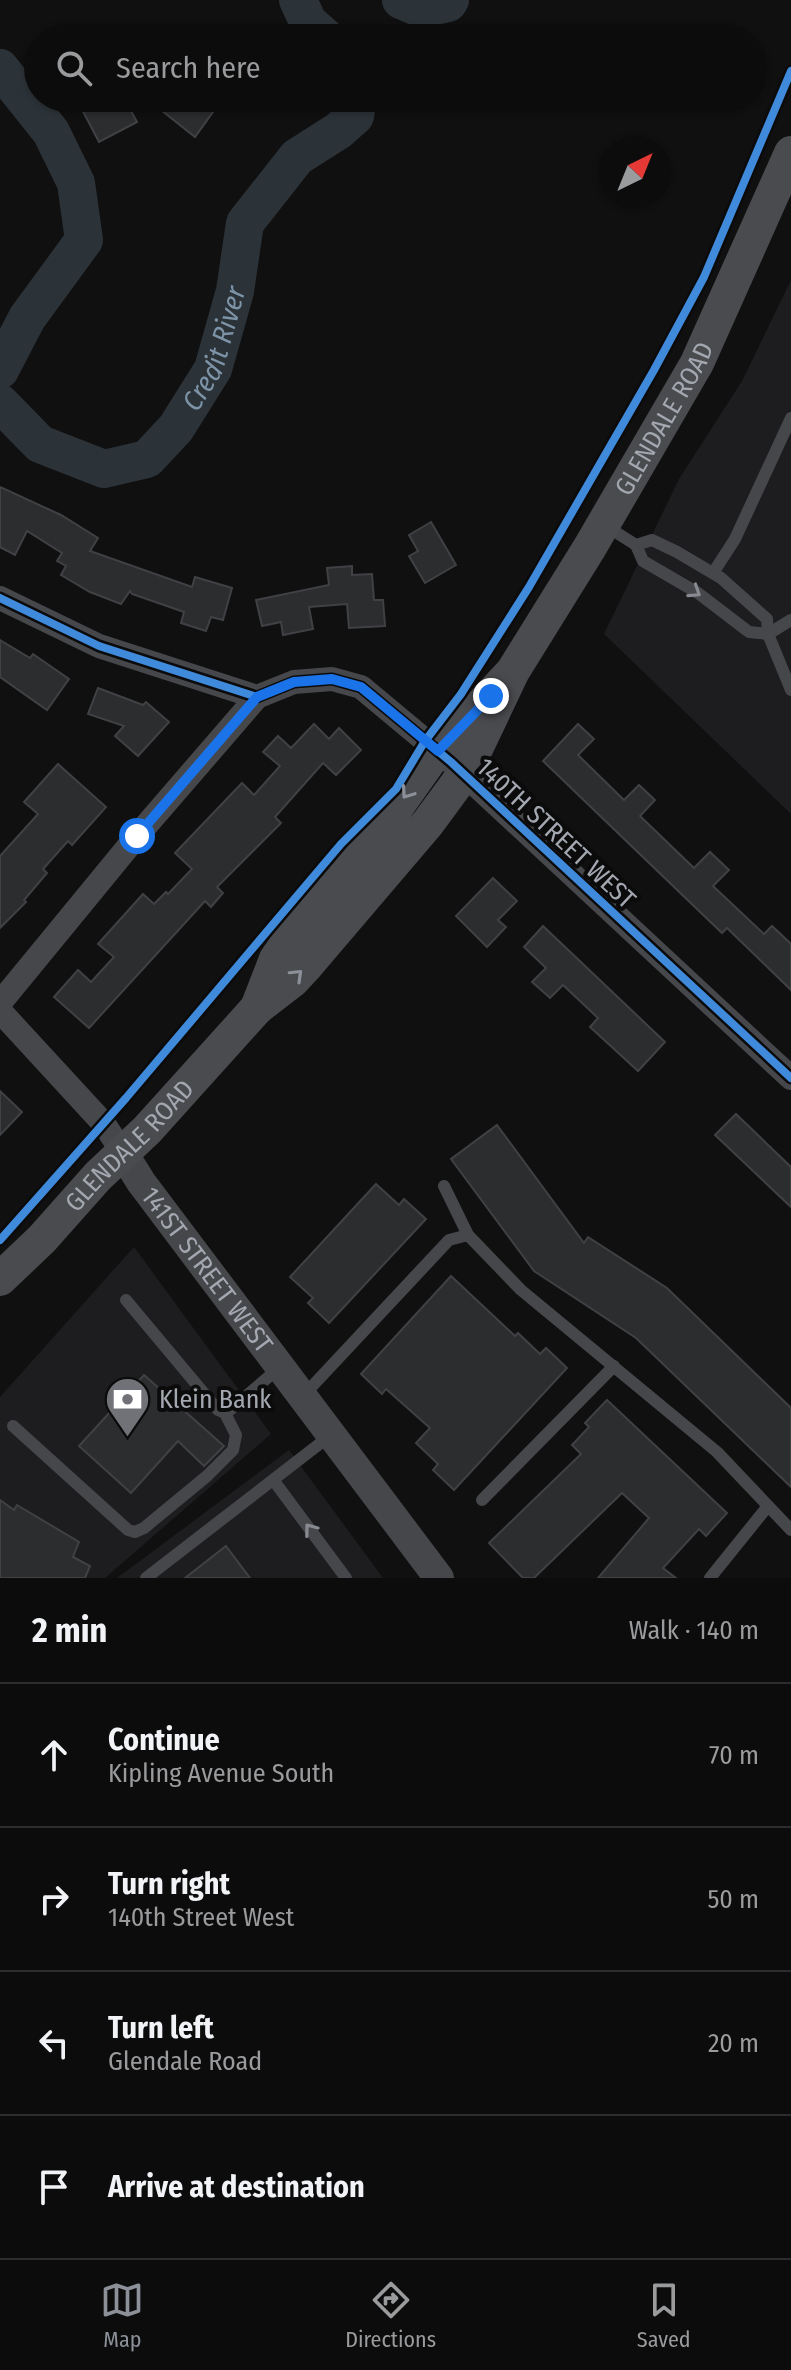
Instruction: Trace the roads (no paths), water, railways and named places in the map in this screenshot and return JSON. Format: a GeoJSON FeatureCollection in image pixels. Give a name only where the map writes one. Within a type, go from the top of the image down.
{"type":"FeatureCollection","features":[{"type":"Feature","properties":{"kind":"main road","name":"GLENDALE ROAD"},"geometry":{"type":"LineString","coordinates":[[0,1279],[42,1239],[257,1008],[307,965],[428,823],[464,774],[513,671],[697,363],[791,153]]}},
{"type":"Feature","properties":{"kind":"main road","name":"GLENDALE ROAD"},"geometry":{"type":"LineString","coordinates":[[257,1008],[276,959],[284,948],[392,814],[438,751],[513,671]]}},
{"type":"Feature","properties":{"kind":"street"},"geometry":{"type":"LineString","coordinates":[[0,598],[99,646],[257,697],[137,836],[0,1003]]}},
{"type":"Feature","properties":{"kind":"street","name":"140TH STREET WEST"},"geometry":{"type":"LineString","coordinates":[[257,697],[294,682],[332,679],[361,687],[464,774],[791,1078]]}},
{"type":"Feature","properties":{"kind":"street"},"geometry":{"type":"LineString","coordinates":[[0,1011],[104,1124],[123,1153]]}},
{"type":"Feature","properties":{"kind":"street","name":"141ST STREET WEST"},"geometry":{"type":"LineString","coordinates":[[123,1153],[141,1182],[439,1578]]}},
{"type":"Feature","properties":{"kind":"lane"},"geometry":{"type":"LineString","coordinates":[[713,573],[735,539],[791,418]]}},
{"type":"Feature","properties":{"kind":"lane"},"geometry":{"type":"LineString","coordinates":[[603,524],[636,545],[643,561],[698,593],[749,632],[768,634],[791,620]]}},
{"type":"Feature","properties":{"kind":"lane"},"geometry":{"type":"LineString","coordinates":[[636,545],[652,540],[677,552],[721,578],[767,619],[768,634],[791,690]]}},
{"type":"Feature","properties":{"kind":"lane"},"geometry":{"type":"LineString","coordinates":[[444,1186],[468,1235],[521,1290],[717,1452],[791,1530]]}},
{"type":"Feature","properties":{"kind":"lane"},"geometry":{"type":"LineString","coordinates":[[303,1396],[449,1240],[468,1235]]}},
{"type":"Feature","properties":{"kind":"lane"},"geometry":{"type":"LineString","coordinates":[[13,1426],[128,1530],[135,1532],[207,1476],[233,1450],[236,1435],[225,1413],[218,1410],[126,1300]]}},
{"type":"Feature","properties":{"kind":"lane"},"geometry":{"type":"LineString","coordinates":[[482,1500],[614,1366]]}},
{"type":"Feature","properties":{"kind":"lane"},"geometry":{"type":"LineString","coordinates":[[225,1413],[280,1367]]}},
{"type":"Feature","properties":{"kind":"lane"},"geometry":{"type":"LineString","coordinates":[[146,1578],[331,1435]]}},
{"type":"Feature","properties":{"kind":"lane"},"geometry":{"type":"LineString","coordinates":[[274,1481],[346,1578]]}},
{"type":"Feature","properties":{"kind":"lane"},"geometry":{"type":"LineString","coordinates":[[710,1578],[768,1506]]}},
{"type":"Feature","properties":{"kind":"waterway","name":"Credit River"},"geometry":{"type":"LineString","coordinates":[[298,0],[310,24]]}},
{"type":"Feature","properties":{"kind":"waterway","name":"Credit River"},"geometry":{"type":"LineString","coordinates":[[401,0],[422,9],[450,0]]}},
{"type":"Feature","properties":{"kind":"waterway","name":"Credit River"},"geometry":{"type":"LineString","coordinates":[[0,68],[24,98]]}},
{"type":"Feature","properties":{"kind":"waterway","name":"Credit River"},"geometry":{"type":"LineString","coordinates":[[0,370],[27,318],[84,240],[76,183],[51,132],[35,112]]}},
{"type":"Feature","properties":{"kind":"waterway","name":"Credit River"},"geometry":{"type":"LineString","coordinates":[[0,403],[40,444],[104,469],[147,459],[176,428],[213,369],[235,291],[245,223],[297,157],[338,131],[356,112]]}},
{"type":"Feature","properties":{"kind":"place","name":"Klein Bank"},"geometry":{"type":"Point","coordinates":[128,1438]}}]}
